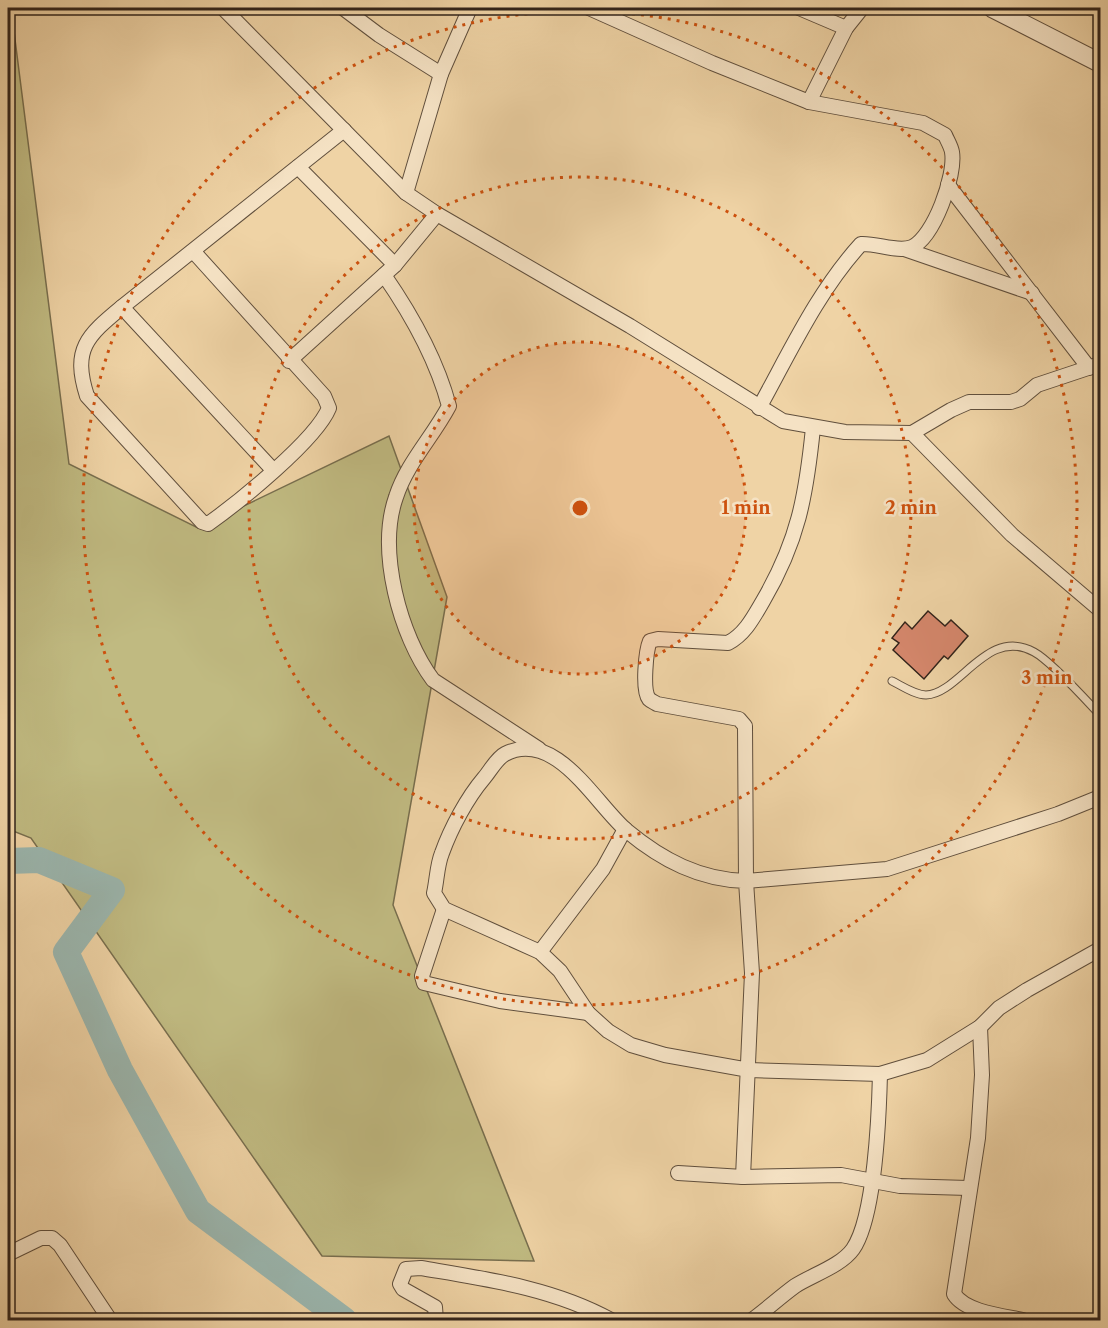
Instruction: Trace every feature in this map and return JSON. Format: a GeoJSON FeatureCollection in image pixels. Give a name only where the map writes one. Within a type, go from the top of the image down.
{"type":"FeatureCollection","features":[{"type":"Feature","properties":{"kind":"street"},"geometry":{"type":"LineString","coordinates":[[223,8],[406,193],[436,214],[630,326],[783,421],[845,432],[912,433],[969,402],[1011,402],[1020,399],[1037,384],[1095,366],[1032,293],[948,184]]}},
{"type":"Feature","properties":{"kind":"street"},"geometry":{"type":"LineString","coordinates":[[342,8],[379,35],[441,74]]}},
{"type":"Feature","properties":{"kind":"street"},"geometry":{"type":"LineString","coordinates":[[406,193],[441,74],[470,8]]}},
{"type":"Feature","properties":{"kind":"street"},"geometry":{"type":"LineString","coordinates":[[589,8],[723,68],[809,102],[923,123],[945,135],[952,153],[948,184],[939,212],[924,238],[904,249]]}},
{"type":"Feature","properties":{"kind":"street"},"geometry":{"type":"LineString","coordinates":[[799,8],[846,28]]}},
{"type":"Feature","properties":{"kind":"street"},"geometry":{"type":"LineString","coordinates":[[809,102],[846,28],[862,8]]}},
{"type":"Feature","properties":{"kind":"street"},"geometry":{"type":"LineString","coordinates":[[992,8],[1101,63]]}},
{"type":"Feature","properties":{"kind":"street"},"geometry":{"type":"LineString","coordinates":[[193,251],[289,361],[324,396],[328,408],[324,420],[242,500],[208,524],[202,522],[87,396],[81,377],[80,361],[84,344],[97,327],[344,130]]}},
{"type":"Feature","properties":{"kind":"street"},"geometry":{"type":"LineString","coordinates":[[298,167],[390,270],[400,297],[430,357],[448,406],[417,453],[395,498],[390,531],[391,565],[396,594],[409,639],[422,665],[433,680],[542,751],[586,784],[625,829],[659,855],[696,874],[720,880],[887,869],[1058,814],[1101,797]]}},
{"type":"Feature","properties":{"kind":"street"},"geometry":{"type":"LineString","coordinates":[[289,361],[390,270],[436,214]]}},
{"type":"Feature","properties":{"kind":"street"},"geometry":{"type":"LineString","coordinates":[[759,408],[830,282],[861,244],[874,243],[904,249],[1032,293]]}},
{"type":"Feature","properties":{"kind":"street"},"geometry":{"type":"LineString","coordinates":[[122,307],[273,470]]}},
{"type":"Feature","properties":{"kind":"street"},"geometry":{"type":"LineString","coordinates":[[743,1177],[752,973],[746,880],[745,726],[739,719],[657,704],[649,699],[646,690],[647,648],[650,641],[658,639],[728,643],[747,628],[789,551],[806,493],[813,428]]}},
{"type":"Feature","properties":{"kind":"street"},"geometry":{"type":"LineString","coordinates":[[912,433],[1012,535],[1101,610]]}},
{"type":"Feature","properties":{"kind":"street"},"geometry":{"type":"LineString","coordinates":[[542,751],[523,748],[504,755],[474,789],[441,854],[434,893],[444,909],[540,952],[560,971],[588,1013],[608,1031],[631,1046],[665,1055],[749,1070],[880,1074],[927,1060],[980,1027],[999,1008],[1101,949]]}},
{"type":"Feature","properties":{"kind":"street"},"geometry":{"type":"LineString","coordinates":[[540,952],[603,869],[625,829]]}},
{"type":"Feature","properties":{"kind":"street"},"geometry":{"type":"LineString","coordinates":[[444,909],[424,968],[424,984],[500,1002],[588,1013]]}},
{"type":"Feature","properties":{"kind":"street"},"geometry":{"type":"LineString","coordinates":[[980,1027],[982,1075],[978,1138],[968,1188],[954,1294],[957,1300],[971,1306],[1023,1320]]}},
{"type":"Feature","properties":{"kind":"street"},"geometry":{"type":"LineString","coordinates":[[752,1320],[794,1287],[844,1258],[852,1250],[860,1235],[878,1130],[880,1074]]}},
{"type":"Feature","properties":{"kind":"street"},"geometry":{"type":"LineString","coordinates":[[678,1173],[743,1177],[840,1175],[900,1186],[968,1188]]}},
{"type":"Feature","properties":{"kind":"street"},"geometry":{"type":"LineString","coordinates":[[8,1254],[41,1238],[52,1238],[60,1245],[110,1320]]}},
{"type":"Feature","properties":{"kind":"street"},"geometry":{"type":"LineString","coordinates":[[436,1314],[403,1289],[400,1284],[406,1269],[422,1268],[527,1289],[582,1304],[611,1320]]}},
{"type":"Feature","properties":{"kind":"lane"},"geometry":{"type":"LineString","coordinates":[[892,681],[923,695],[937,693],[973,663],[998,650],[1017,646],[1035,652],[1101,715]]}},
{"type":"Feature","properties":{"kind":"shaded area"},"geometry":{"type":"Polygon","coordinates":[[[8,8],[11,8],[69,464],[198,528],[389,436],[447,597],[393,905],[534,1261],[322,1256],[31,838],[8,829],[8,8]]]}},
{"type":"Feature","properties":{"kind":"building"},"geometry":{"type":"Polygon","coordinates":[[[928,611],[945,626],[951,620],[968,636],[948,659],[944,656],[924,679],[893,650],[899,643],[892,638],[905,622],[912,629],[928,611]]]}},
{"type":"Feature","properties":{"kind":"waterway"},"geometry":{"type":"LineString","coordinates":[[8,861],[39,860],[112,890],[66,952],[120,1070],[198,1211],[344,1320]]}}]}
